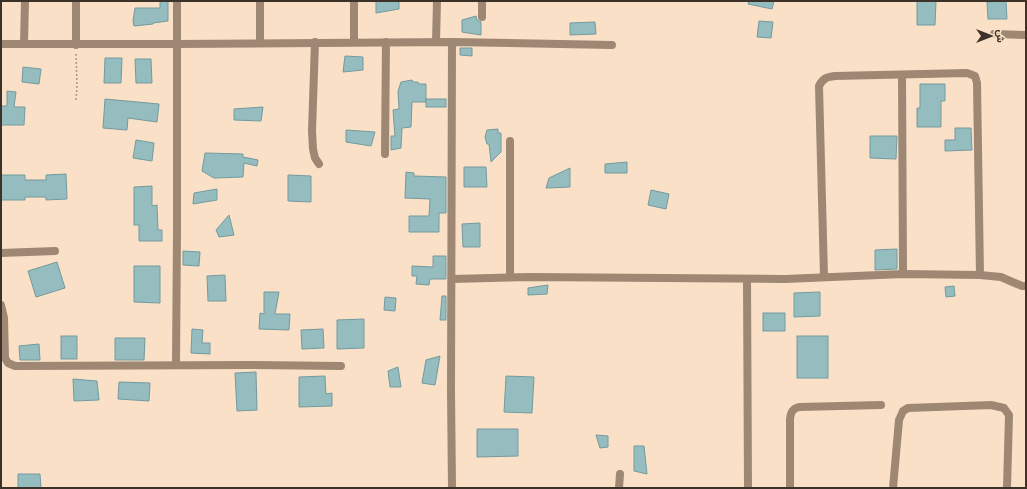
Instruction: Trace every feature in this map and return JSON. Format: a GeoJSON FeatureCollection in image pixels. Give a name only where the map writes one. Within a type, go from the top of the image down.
{"type":"FeatureCollection","features":[{"type":"Feature","properties":{"kind":"street"},"geometry":{"type":"LineString","coordinates":[[24,44],[25,1]]}},
{"type":"Feature","properties":{"kind":"street"},"geometry":{"type":"LineString","coordinates":[[76,1],[76,45]]}},
{"type":"Feature","properties":{"kind":"street"},"geometry":{"type":"LineString","coordinates":[[176,365],[177,1]]}},
{"type":"Feature","properties":{"kind":"street"},"geometry":{"type":"LineString","coordinates":[[260,1],[260,43]]}},
{"type":"Feature","properties":{"kind":"street"},"geometry":{"type":"LineString","coordinates":[[354,1],[354,42]]}},
{"type":"Feature","properties":{"kind":"street"},"geometry":{"type":"LineString","coordinates":[[436,42],[437,1]]}},
{"type":"Feature","properties":{"kind":"street"},"geometry":{"type":"LineString","coordinates":[[482,1],[482,18]]}},
{"type":"Feature","properties":{"kind":"street"},"geometry":{"type":"LineString","coordinates":[[994,34],[1026,35]]}},
{"type":"Feature","properties":{"kind":"street"},"geometry":{"type":"LineString","coordinates":[[1,44],[76,45],[315,42],[612,44]]}},
{"type":"Feature","properties":{"kind":"street"},"geometry":{"type":"LineString","coordinates":[[315,42],[312,131],[313,149],[315,158],[319,164]]}},
{"type":"Feature","properties":{"kind":"street"},"geometry":{"type":"LineString","coordinates":[[385,154],[386,42]]}},
{"type":"Feature","properties":{"kind":"street"},"geometry":{"type":"LineString","coordinates":[[452,42],[452,488]]}},
{"type":"Feature","properties":{"kind":"street"},"geometry":{"type":"LineString","coordinates":[[824,276],[819,86],[822,80],[827,77],[967,73],[975,76],[977,83],[980,275]]}},
{"type":"Feature","properties":{"kind":"street"},"geometry":{"type":"LineString","coordinates":[[902,75],[903,274]]}},
{"type":"Feature","properties":{"kind":"street"},"geometry":{"type":"LineString","coordinates":[[510,141],[510,278]]}},
{"type":"Feature","properties":{"kind":"street"},"geometry":{"type":"LineString","coordinates":[[1,252],[55,250]]}},
{"type":"Feature","properties":{"kind":"street"},"geometry":{"type":"LineString","coordinates":[[452,279],[785,279],[824,276],[903,274],[980,275],[1002,278],[1022,286],[1026,286]]}},
{"type":"Feature","properties":{"kind":"street"},"geometry":{"type":"LineString","coordinates":[[747,279],[748,488]]}},
{"type":"Feature","properties":{"kind":"street"},"geometry":{"type":"LineString","coordinates":[[1,305],[4,318],[5,358],[8,363],[15,366],[341,366]]}},
{"type":"Feature","properties":{"kind":"street"},"geometry":{"type":"LineString","coordinates":[[893,488],[899,420],[903,411],[908,408],[991,404],[1004,408],[1008,415],[1007,488]]}},
{"type":"Feature","properties":{"kind":"street"},"geometry":{"type":"LineString","coordinates":[[790,488],[790,413],[793,409],[881,405]]}},
{"type":"Feature","properties":{"kind":"street"},"geometry":{"type":"LineString","coordinates":[[619,488],[620,474]]}},
{"type":"Feature","properties":{"kind":"path"},"geometry":{"type":"LineString","coordinates":[[76,45],[78,87],[76,100]]}},
{"type":"Feature","properties":{"kind":"building"},"geometry":{"type":"Polygon","coordinates":[[[160,1],[168,1],[168,21],[134,26],[133,21],[135,8],[160,8],[160,1]]]}},
{"type":"Feature","properties":{"kind":"building"},"geometry":{"type":"Polygon","coordinates":[[[376,1],[399,1],[399,9],[376,13],[376,1]]]}},
{"type":"Feature","properties":{"kind":"building"},"geometry":{"type":"Polygon","coordinates":[[[749,1],[774,1],[772,9],[748,4],[749,1]]]}},
{"type":"Feature","properties":{"kind":"building"},"geometry":{"type":"Polygon","coordinates":[[[917,1],[936,1],[935,25],[917,25],[917,1]]]}},
{"type":"Feature","properties":{"kind":"building"},"geometry":{"type":"Polygon","coordinates":[[[1006,1],[1007,19],[988,19],[987,2],[1006,1]]]}},
{"type":"Feature","properties":{"kind":"building"},"geometry":{"type":"Polygon","coordinates":[[[476,16],[477,20],[481,22],[481,35],[462,32],[462,20],[476,16]]]}},
{"type":"Feature","properties":{"kind":"building"},"geometry":{"type":"Polygon","coordinates":[[[759,21],[773,22],[771,38],[757,37],[759,21]]]}},
{"type":"Feature","properties":{"kind":"building"},"geometry":{"type":"Polygon","coordinates":[[[595,22],[596,34],[570,35],[570,23],[595,22]]]}},
{"type":"Feature","properties":{"kind":"building"},"geometry":{"type":"Polygon","coordinates":[[[460,48],[472,48],[472,56],[460,55],[460,48]]]}},
{"type":"Feature","properties":{"kind":"building"},"geometry":{"type":"Polygon","coordinates":[[[345,56],[363,57],[363,70],[343,72],[345,56]]]}},
{"type":"Feature","properties":{"kind":"building"},"geometry":{"type":"Polygon","coordinates":[[[105,58],[122,58],[121,83],[104,83],[105,58]]]}},
{"type":"Feature","properties":{"kind":"building"},"geometry":{"type":"Polygon","coordinates":[[[135,59],[151,59],[152,83],[136,83],[135,59]]]}},
{"type":"Feature","properties":{"kind":"building"},"geometry":{"type":"Polygon","coordinates":[[[23,67],[41,69],[39,84],[22,82],[23,67]]]}},
{"type":"Feature","properties":{"kind":"building"},"geometry":{"type":"Polygon","coordinates":[[[412,80],[413,82],[418,82],[419,84],[426,84],[426,102],[412,102],[411,127],[402,128],[401,148],[391,150],[391,136],[395,136],[393,110],[399,109],[398,91],[401,82],[412,80]]]}},
{"type":"Feature","properties":{"kind":"building"},"geometry":{"type":"Polygon","coordinates":[[[920,84],[945,84],[945,101],[941,101],[941,127],[917,127],[917,108],[920,108],[920,84]]]}},
{"type":"Feature","properties":{"kind":"building"},"geometry":{"type":"Polygon","coordinates":[[[7,91],[16,92],[14,107],[25,107],[24,125],[1,125],[1,106],[7,106],[7,91]]]}},
{"type":"Feature","properties":{"kind":"building"},"geometry":{"type":"Polygon","coordinates":[[[105,99],[159,104],[157,122],[128,118],[127,130],[103,128],[105,99]]]}},
{"type":"Feature","properties":{"kind":"building"},"geometry":{"type":"Polygon","coordinates":[[[426,99],[446,99],[446,107],[426,107],[426,99]]]}},
{"type":"Feature","properties":{"kind":"building"},"geometry":{"type":"Polygon","coordinates":[[[263,107],[261,121],[234,120],[234,109],[263,107]]]}},
{"type":"Feature","properties":{"kind":"building"},"geometry":{"type":"Polygon","coordinates":[[[955,128],[971,128],[972,150],[945,151],[945,140],[955,140],[955,128]]]}},
{"type":"Feature","properties":{"kind":"building"},"geometry":{"type":"Polygon","coordinates":[[[498,129],[498,133],[501,133],[501,152],[491,162],[489,144],[487,144],[485,137],[487,130],[498,129]]]}},
{"type":"Feature","properties":{"kind":"building"},"geometry":{"type":"Polygon","coordinates":[[[346,130],[375,132],[371,146],[346,142],[346,130]]]}},
{"type":"Feature","properties":{"kind":"building"},"geometry":{"type":"Polygon","coordinates":[[[870,136],[897,136],[896,159],[870,158],[870,136]]]}},
{"type":"Feature","properties":{"kind":"building"},"geometry":{"type":"Polygon","coordinates":[[[136,140],[154,143],[152,161],[133,158],[136,140]]]}},
{"type":"Feature","properties":{"kind":"building"},"geometry":{"type":"Polygon","coordinates":[[[205,153],[243,154],[243,157],[258,160],[257,166],[244,163],[243,177],[214,178],[202,171],[205,153]]]}},
{"type":"Feature","properties":{"kind":"building"},"geometry":{"type":"Polygon","coordinates":[[[627,162],[627,173],[605,173],[605,164],[627,162]]]}},
{"type":"Feature","properties":{"kind":"building"},"geometry":{"type":"Polygon","coordinates":[[[464,167],[486,167],[487,187],[464,187],[464,167]]]}},
{"type":"Feature","properties":{"kind":"building"},"geometry":{"type":"Polygon","coordinates":[[[570,168],[570,187],[546,188],[549,178],[570,168]]]}},
{"type":"Feature","properties":{"kind":"building"},"geometry":{"type":"Polygon","coordinates":[[[406,172],[414,173],[414,176],[446,177],[446,213],[439,213],[439,232],[409,232],[409,216],[429,216],[430,199],[405,198],[406,172]]]}},
{"type":"Feature","properties":{"kind":"building"},"geometry":{"type":"Polygon","coordinates":[[[66,174],[67,199],[46,200],[46,197],[25,197],[25,200],[1,200],[1,175],[25,175],[25,180],[46,180],[46,175],[66,174]]]}},
{"type":"Feature","properties":{"kind":"building"},"geometry":{"type":"Polygon","coordinates":[[[288,175],[311,176],[311,202],[288,201],[288,175]]]}},
{"type":"Feature","properties":{"kind":"building"},"geometry":{"type":"Polygon","coordinates":[[[152,186],[152,206],[157,205],[158,230],[162,230],[162,241],[139,241],[139,225],[134,225],[134,187],[152,186]]]}},
{"type":"Feature","properties":{"kind":"building"},"geometry":{"type":"Polygon","coordinates":[[[217,189],[217,200],[193,204],[194,193],[217,189]]]}},
{"type":"Feature","properties":{"kind":"building"},"geometry":{"type":"Polygon","coordinates":[[[651,190],[669,194],[666,209],[648,205],[651,190]]]}},
{"type":"Feature","properties":{"kind":"building"},"geometry":{"type":"Polygon","coordinates":[[[229,215],[234,235],[219,237],[216,230],[229,215]]]}},
{"type":"Feature","properties":{"kind":"building"},"geometry":{"type":"Polygon","coordinates":[[[480,223],[480,247],[463,247],[462,224],[480,223]]]}},
{"type":"Feature","properties":{"kind":"building"},"geometry":{"type":"Polygon","coordinates":[[[897,249],[897,269],[875,270],[875,250],[897,249]]]}},
{"type":"Feature","properties":{"kind":"building"},"geometry":{"type":"Polygon","coordinates":[[[183,251],[200,252],[199,266],[183,265],[183,251]]]}},
{"type":"Feature","properties":{"kind":"building"},"geometry":{"type":"Polygon","coordinates":[[[433,256],[446,256],[446,279],[430,279],[429,285],[416,284],[417,276],[412,276],[412,266],[433,267],[433,256]]]}},
{"type":"Feature","properties":{"kind":"building"},"geometry":{"type":"Polygon","coordinates":[[[57,262],[65,288],[36,297],[28,271],[57,262]]]}},
{"type":"Feature","properties":{"kind":"building"},"geometry":{"type":"Polygon","coordinates":[[[134,266],[160,266],[160,303],[134,302],[134,266]]]}},
{"type":"Feature","properties":{"kind":"building"},"geometry":{"type":"Polygon","coordinates":[[[225,275],[226,301],[208,301],[207,276],[225,275]]]}},
{"type":"Feature","properties":{"kind":"building"},"geometry":{"type":"Polygon","coordinates":[[[548,285],[547,294],[528,295],[528,288],[548,285]]]}},
{"type":"Feature","properties":{"kind":"building"},"geometry":{"type":"Polygon","coordinates":[[[954,286],[955,296],[946,297],[945,287],[954,286]]]}},
{"type":"Feature","properties":{"kind":"building"},"geometry":{"type":"Polygon","coordinates":[[[264,292],[279,292],[275,314],[290,314],[289,330],[259,329],[260,313],[264,314],[264,292]]]}},
{"type":"Feature","properties":{"kind":"building"},"geometry":{"type":"Polygon","coordinates":[[[820,292],[820,316],[794,317],[794,293],[820,292]]]}},
{"type":"Feature","properties":{"kind":"building"},"geometry":{"type":"Polygon","coordinates":[[[442,296],[446,296],[446,320],[440,320],[442,296]]]}},
{"type":"Feature","properties":{"kind":"building"},"geometry":{"type":"Polygon","coordinates":[[[385,297],[396,298],[395,311],[384,310],[385,297]]]}},
{"type":"Feature","properties":{"kind":"building"},"geometry":{"type":"Polygon","coordinates":[[[763,313],[785,313],[785,331],[763,331],[763,313]]]}},
{"type":"Feature","properties":{"kind":"building"},"geometry":{"type":"Polygon","coordinates":[[[364,319],[364,348],[337,349],[337,320],[364,319]]]}},
{"type":"Feature","properties":{"kind":"building"},"geometry":{"type":"Polygon","coordinates":[[[192,329],[203,330],[202,343],[210,343],[210,354],[191,353],[192,329]]]}},
{"type":"Feature","properties":{"kind":"building"},"geometry":{"type":"Polygon","coordinates":[[[323,329],[324,348],[302,349],[301,330],[323,329]]]}},
{"type":"Feature","properties":{"kind":"building"},"geometry":{"type":"Polygon","coordinates":[[[61,336],[77,336],[77,359],[61,359],[61,336]]]}},
{"type":"Feature","properties":{"kind":"building"},"geometry":{"type":"Polygon","coordinates":[[[797,336],[828,336],[828,378],[797,378],[797,336]]]}},
{"type":"Feature","properties":{"kind":"building"},"geometry":{"type":"Polygon","coordinates":[[[115,338],[145,338],[144,360],[115,360],[115,338]]]}},
{"type":"Feature","properties":{"kind":"building"},"geometry":{"type":"Polygon","coordinates":[[[39,344],[40,360],[20,360],[19,346],[39,344]]]}},
{"type":"Feature","properties":{"kind":"building"},"geometry":{"type":"Polygon","coordinates":[[[440,356],[435,385],[422,383],[426,360],[440,356]]]}},
{"type":"Feature","properties":{"kind":"building"},"geometry":{"type":"Polygon","coordinates":[[[398,367],[401,387],[390,387],[388,371],[398,367]]]}},
{"type":"Feature","properties":{"kind":"building"},"geometry":{"type":"Polygon","coordinates":[[[256,372],[257,410],[237,411],[235,373],[256,372]]]}},
{"type":"Feature","properties":{"kind":"building"},"geometry":{"type":"Polygon","coordinates":[[[325,376],[326,394],[332,393],[332,406],[299,407],[299,377],[325,376]]]}},
{"type":"Feature","properties":{"kind":"building"},"geometry":{"type":"Polygon","coordinates":[[[506,376],[534,377],[532,413],[504,412],[506,376]]]}},
{"type":"Feature","properties":{"kind":"building"},"geometry":{"type":"Polygon","coordinates":[[[73,379],[97,381],[99,400],[74,401],[73,379]]]}},
{"type":"Feature","properties":{"kind":"building"},"geometry":{"type":"Polygon","coordinates":[[[119,382],[150,383],[149,401],[118,399],[119,382]]]}},
{"type":"Feature","properties":{"kind":"building"},"geometry":{"type":"Polygon","coordinates":[[[477,429],[518,429],[518,456],[477,457],[477,429]]]}},
{"type":"Feature","properties":{"kind":"building"},"geometry":{"type":"Polygon","coordinates":[[[596,435],[608,436],[608,447],[600,448],[596,435]]]}},
{"type":"Feature","properties":{"kind":"building"},"geometry":{"type":"Polygon","coordinates":[[[634,446],[644,446],[647,474],[634,471],[634,446]]]}},
{"type":"Feature","properties":{"kind":"building"},"geometry":{"type":"Polygon","coordinates":[[[18,474],[40,474],[41,488],[18,488],[18,474]]]}}]}
